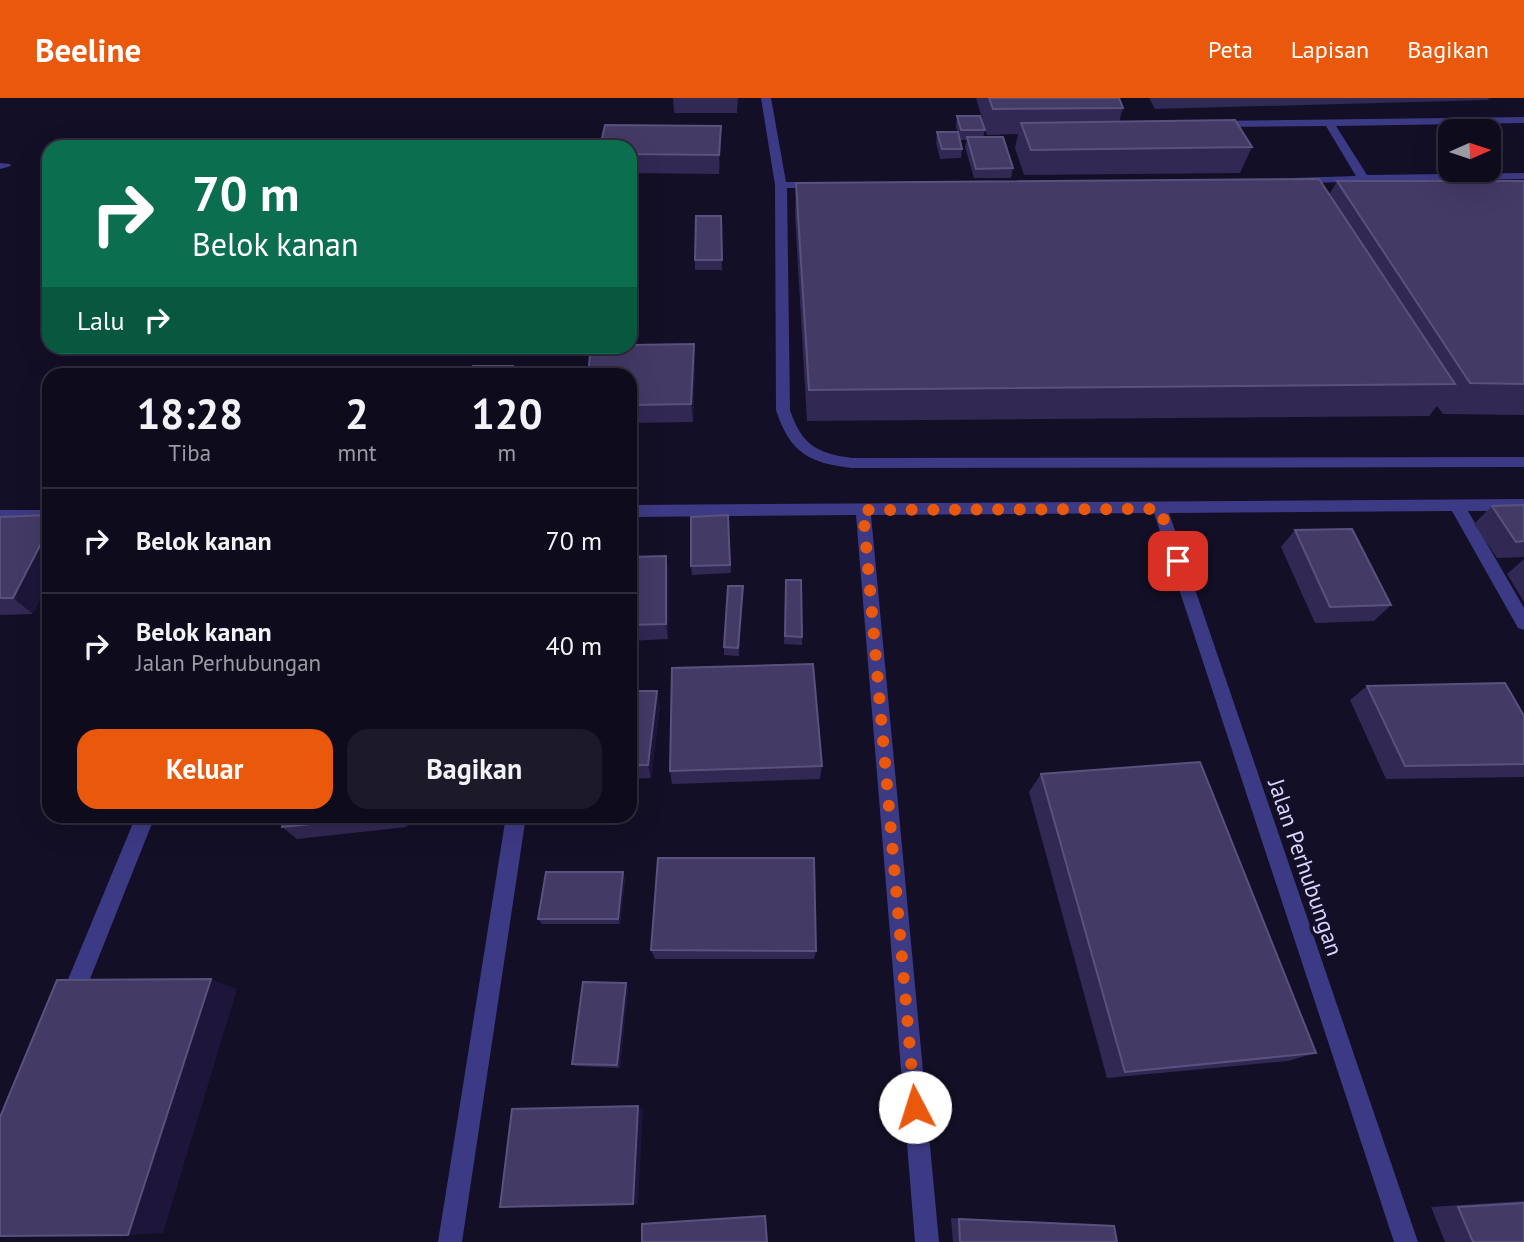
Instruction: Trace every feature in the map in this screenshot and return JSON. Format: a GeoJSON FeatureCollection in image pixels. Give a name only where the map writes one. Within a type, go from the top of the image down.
{"type":"FeatureCollection","features":[{"type":"Feature","properties":{"kind":"street"},"geometry":{"type":"LineString","coordinates":[[766,98],[781,185],[783,410],[796,441],[824,460],[852,463],[1524,462]]}},
{"type":"Feature","properties":{"kind":"street"},"geometry":{"type":"LineString","coordinates":[[1209,124],[1524,120]]}},
{"type":"Feature","properties":{"kind":"street"},"geometry":{"type":"LineString","coordinates":[[1330,124],[1364,179]]}},
{"type":"Feature","properties":{"kind":"street"},"geometry":{"type":"LineString","coordinates":[[1281,180],[1524,176]]}},
{"type":"Feature","properties":{"kind":"street"},"geometry":{"type":"LineString","coordinates":[[781,185],[837,185]]}},
{"type":"Feature","properties":{"kind":"street"},"geometry":{"type":"LineString","coordinates":[[637,511],[1524,505]]}},
{"type":"Feature","properties":{"kind":"street"},"geometry":{"type":"LineString","coordinates":[[1457,506],[1524,623]]}},
{"type":"Feature","properties":{"kind":"street","name":"Jalan Perhubungan"},"geometry":{"type":"LineString","coordinates":[[1160,509],[1406,1242]]}},
{"type":"Feature","properties":{"kind":"street"},"geometry":{"type":"LineString","coordinates":[[863,510],[927,1242]]}},
{"type":"Feature","properties":{"kind":"street"},"geometry":{"type":"LineString","coordinates":[[0,516],[42,516]]}},
{"type":"Feature","properties":{"kind":"street"},"geometry":{"type":"LineString","coordinates":[[62,1021],[142,823]]}},
{"type":"Feature","properties":{"kind":"street"},"geometry":{"type":"LineString","coordinates":[[450,1242],[515,823]]}},
{"type":"Feature","properties":{"kind":"building"},"geometry":{"type":"Polygon","coordinates":[[[989,98],[1119,98],[1123,108],[993,109],[989,98]]]}},
{"type":"Feature","properties":{"kind":"building"},"geometry":{"type":"Polygon","coordinates":[[[957,116],[980,116],[985,130],[961,130],[957,116]]]}},
{"type":"Feature","properties":{"kind":"building"},"geometry":{"type":"Polygon","coordinates":[[[1235,120],[1252,147],[1031,150],[1021,123],[1235,120]]]}},
{"type":"Feature","properties":{"kind":"building"},"geometry":{"type":"Polygon","coordinates":[[[605,125],[721,126],[719,155],[637,154],[637,140],[602,140],[605,125]]]}},
{"type":"Feature","properties":{"kind":"building"},"geometry":{"type":"Polygon","coordinates":[[[937,132],[958,132],[962,149],[942,149],[937,132]]]}},
{"type":"Feature","properties":{"kind":"building"},"geometry":{"type":"Polygon","coordinates":[[[967,137],[1003,137],[1013,168],[976,169],[967,137]]]}},
{"type":"Feature","properties":{"kind":"building"},"geometry":{"type":"Polygon","coordinates":[[[1319,179],[1455,384],[809,390],[796,183],[1319,179]]]}},
{"type":"Feature","properties":{"kind":"building"},"geometry":{"type":"Polygon","coordinates":[[[1337,181],[1524,181],[1524,384],[1470,383],[1337,181]]]}},
{"type":"Feature","properties":{"kind":"building"},"geometry":{"type":"Polygon","coordinates":[[[696,216],[721,216],[722,260],[695,260],[696,216]]]}},
{"type":"Feature","properties":{"kind":"building"},"geometry":{"type":"Polygon","coordinates":[[[694,344],[691,404],[637,405],[637,368],[589,368],[590,354],[637,354],[637,345],[694,344]]]}},
{"type":"Feature","properties":{"kind":"building"},"geometry":{"type":"Polygon","coordinates":[[[473,366],[513,366],[512,368],[472,368],[473,366]]]}},
{"type":"Feature","properties":{"kind":"building"},"geometry":{"type":"Polygon","coordinates":[[[1524,505],[1524,541],[1516,542],[1492,506],[1524,505]]]}},
{"type":"Feature","properties":{"kind":"building"},"geometry":{"type":"Polygon","coordinates":[[[42,515],[42,542],[13,598],[0,598],[0,517],[42,515]]]}},
{"type":"Feature","properties":{"kind":"building"},"geometry":{"type":"Polygon","coordinates":[[[728,515],[730,565],[691,566],[691,517],[728,515]]]}},
{"type":"Feature","properties":{"kind":"building"},"geometry":{"type":"Polygon","coordinates":[[[1352,529],[1391,605],[1330,607],[1295,530],[1352,529]]]}},
{"type":"Feature","properties":{"kind":"building"},"geometry":{"type":"Polygon","coordinates":[[[666,556],[666,624],[637,625],[637,557],[666,556]]]}},
{"type":"Feature","properties":{"kind":"building"},"geometry":{"type":"Polygon","coordinates":[[[786,580],[801,580],[802,637],[785,636],[786,580]]]}},
{"type":"Feature","properties":{"kind":"building"},"geometry":{"type":"Polygon","coordinates":[[[728,586],[743,586],[738,648],[724,647],[728,586]]]}},
{"type":"Feature","properties":{"kind":"building"},"geometry":{"type":"Polygon","coordinates":[[[813,664],[822,766],[670,771],[672,668],[813,664]]]}},
{"type":"Feature","properties":{"kind":"building"},"geometry":{"type":"Polygon","coordinates":[[[1505,683],[1524,716],[1524,764],[1405,766],[1367,686],[1505,683]]]}},
{"type":"Feature","properties":{"kind":"building"},"geometry":{"type":"Polygon","coordinates":[[[637,691],[657,691],[648,765],[637,765],[637,691]]]}},
{"type":"Feature","properties":{"kind":"building"},"geometry":{"type":"Polygon","coordinates":[[[1200,762],[1316,1053],[1125,1072],[1041,774],[1200,762]]]}},
{"type":"Feature","properties":{"kind":"building"},"geometry":{"type":"Polygon","coordinates":[[[283,823],[323,823],[282,827],[283,823]]]}},
{"type":"Feature","properties":{"kind":"building"},"geometry":{"type":"Polygon","coordinates":[[[658,858],[814,858],[816,951],[651,950],[658,858]]]}},
{"type":"Feature","properties":{"kind":"building"},"geometry":{"type":"Polygon","coordinates":[[[546,872],[623,872],[618,919],[538,919],[546,872]]]}},
{"type":"Feature","properties":{"kind":"building"},"geometry":{"type":"Polygon","coordinates":[[[211,979],[128,1235],[0,1236],[0,1117],[57,980],[211,979]]]}},
{"type":"Feature","properties":{"kind":"building"},"geometry":{"type":"Polygon","coordinates":[[[583,982],[626,983],[617,1065],[572,1064],[583,982]]]}},
{"type":"Feature","properties":{"kind":"building"},"geometry":{"type":"Polygon","coordinates":[[[638,1106],[633,1204],[500,1207],[512,1109],[638,1106]]]}},
{"type":"Feature","properties":{"kind":"building"},"geometry":{"type":"Polygon","coordinates":[[[1524,1203],[1524,1242],[1473,1242],[1458,1207],[1524,1203]]]}},
{"type":"Feature","properties":{"kind":"building"},"geometry":{"type":"Polygon","coordinates":[[[765,1216],[767,1242],[642,1242],[642,1224],[765,1216]]]}},
{"type":"Feature","properties":{"kind":"building"},"geometry":{"type":"Polygon","coordinates":[[[959,1219],[1114,1226],[1117,1242],[960,1242],[959,1219]]]}},
{"type":"Feature","properties":{"kind":"route"},"geometry":{"type":"LineString","coordinates":[[915,1107],[863,510],[1160,509],[1178,561]]}}]}
